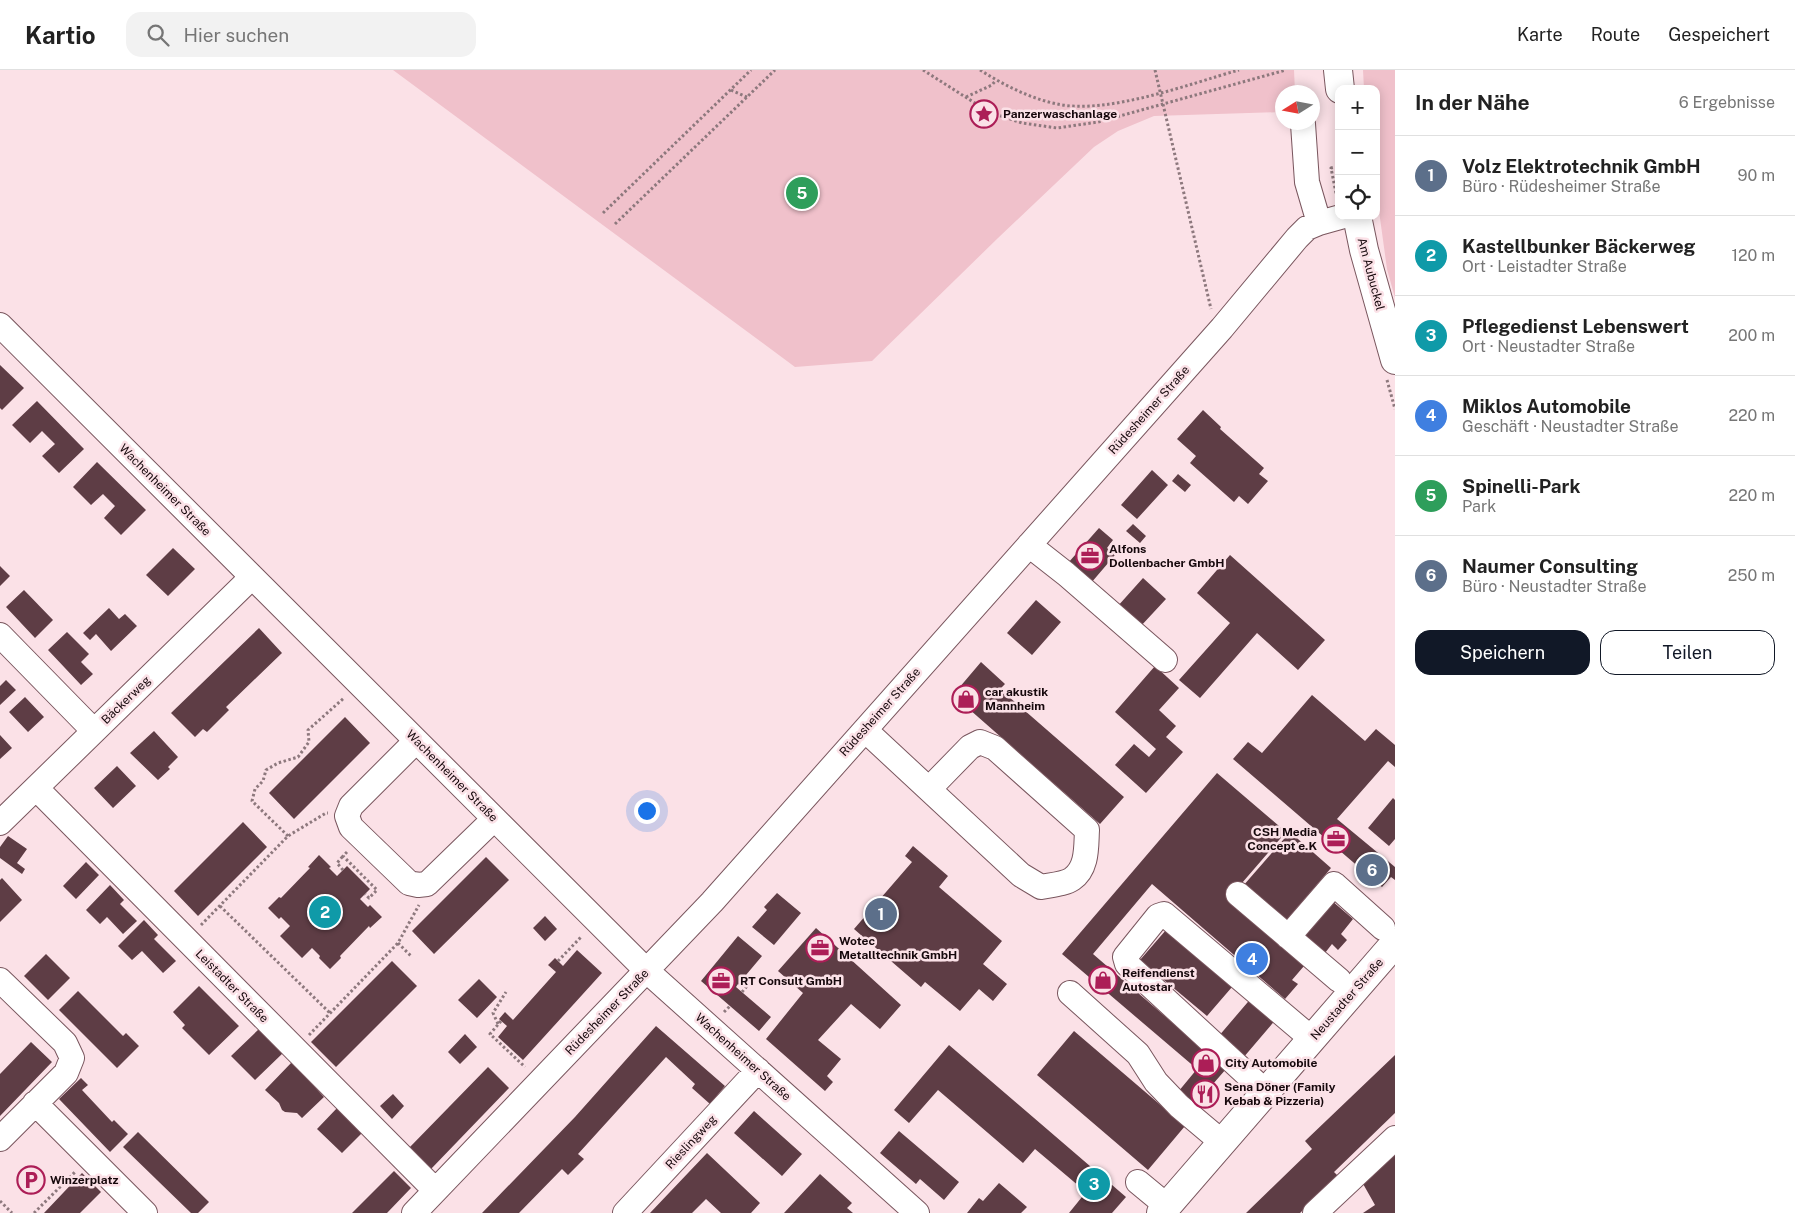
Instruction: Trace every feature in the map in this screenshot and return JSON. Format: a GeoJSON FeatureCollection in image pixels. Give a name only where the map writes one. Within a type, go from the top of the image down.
{"type":"FeatureCollection","features":[{"type":"Feature","properties":{"kind":"main road"},"geometry":{"type":"LineString","coordinates":[[1338,70],[1340,85]]}},
{"type":"Feature","properties":{"kind":"main road","name":"Am Aubuckel"},"geometry":{"type":"LineString","coordinates":[[1350,220],[1367,259],[1395,360]]}},
{"type":"Feature","properties":{"kind":"main road","name":"Neustadter Straße"},"geometry":{"type":"LineString","coordinates":[[1164,1210],[1312,1039],[1390,945]]}},
{"type":"Feature","properties":{"kind":"street"},"geometry":{"type":"LineString","coordinates":[[1303,130],[1307,182],[1319,222]]}},
{"type":"Feature","properties":{"kind":"street","name":"Rüdesheimer Straße"},"geometry":{"type":"LineString","coordinates":[[414,1213],[712,902],[1222,328],[1297,238],[1307,228],[1335,215]]}},
{"type":"Feature","properties":{"kind":"street","name":"Wachenheimer Straße"},"geometry":{"type":"LineString","coordinates":[[0,325],[647,971],[917,1213]]}},
{"type":"Feature","properties":{"kind":"street"},"geometry":{"type":"LineString","coordinates":[[1029,545],[1066,574],[1165,660]]}},
{"type":"Feature","properties":{"kind":"street","name":"Bäckerweg"},"geometry":{"type":"LineString","coordinates":[[0,823],[252,577]]}},
{"type":"Feature","properties":{"kind":"street"},"geometry":{"type":"LineString","coordinates":[[0,635],[94,731]]}},
{"type":"Feature","properties":{"kind":"street"},"geometry":{"type":"LineString","coordinates":[[865,730],[1021,874],[1041,887],[1071,880],[1079,872],[1085,860],[1087,830],[995,748],[980,742],[970,747],[929,789]]}},
{"type":"Feature","properties":{"kind":"street"},"geometry":{"type":"LineString","coordinates":[[416,741],[351,806],[347,816],[351,827],[409,883],[418,885],[427,884],[494,819]]}},
{"type":"Feature","properties":{"kind":"street","name":"Leistadter Straße"},"geometry":{"type":"LineString","coordinates":[[36,788],[428,1184]]}},
{"type":"Feature","properties":{"kind":"street"},"geometry":{"type":"LineString","coordinates":[[1288,937],[1334,884],[1390,945]]}},
{"type":"Feature","properties":{"kind":"street"},"geometry":{"type":"LineString","coordinates":[[1238,894],[1339,980]]}},
{"type":"Feature","properties":{"kind":"street"},"geometry":{"type":"LineString","coordinates":[[1266,1092],[1127,964],[1125,957],[1158,916],[1164,914],[1312,1039]]}},
{"type":"Feature","properties":{"kind":"street"},"geometry":{"type":"LineString","coordinates":[[0,980],[64,1043],[72,1058],[66,1073],[0,1139]]}},
{"type":"Feature","properties":{"kind":"street"},"geometry":{"type":"LineString","coordinates":[[1070,993],[1138,1054],[1156,1082],[1179,1106],[1223,1143]]}},
{"type":"Feature","properties":{"kind":"street","name":"Rieslingweg"},"geometry":{"type":"LineString","coordinates":[[625,1213],[758,1070]]}},
{"type":"Feature","properties":{"kind":"street"},"geometry":{"type":"LineString","coordinates":[[35,1103],[146,1213]]}},
{"type":"Feature","properties":{"kind":"street"},"geometry":{"type":"LineString","coordinates":[[1315,1213],[1395,1138]]}},
{"type":"Feature","properties":{"kind":"street"},"geometry":{"type":"LineString","coordinates":[[1138,1182],[1164,1210]]}},
{"type":"Feature","properties":{"kind":"path"},"geometry":{"type":"LineString","coordinates":[[603,213],[751,70]]}},
{"type":"Feature","properties":{"kind":"path"},"geometry":{"type":"LineString","coordinates":[[615,224],[775,70]]}},
{"type":"Feature","properties":{"kind":"path"},"geometry":{"type":"LineString","coordinates":[[923,70],[989,112],[1022,124],[1057,128],[1098,122],[1286,70]]}},
{"type":"Feature","properties":{"kind":"path"},"geometry":{"type":"LineString","coordinates":[[980,70],[1027,95],[1058,104],[1092,106],[1121,102],[1239,70]]}},
{"type":"Feature","properties":{"kind":"path"},"geometry":{"type":"LineString","coordinates":[[1156,70],[1212,316],[1222,328]]}},
{"type":"Feature","properties":{"kind":"path"},"geometry":{"type":"LineString","coordinates":[[966,97],[992,85],[996,80]]}},
{"type":"Feature","properties":{"kind":"path"},"geometry":{"type":"LineString","coordinates":[[731,90],[747,98]]}},
{"type":"Feature","properties":{"kind":"path"},"geometry":{"type":"LineString","coordinates":[[1335,167],[1331,168],[1335,179]]}},
{"type":"Feature","properties":{"kind":"path"},"geometry":{"type":"LineString","coordinates":[[288,836],[252,801],[255,789],[263,781],[266,770],[278,763],[298,757],[309,742],[308,730],[334,705],[361,685]]}},
{"type":"Feature","properties":{"kind":"path"},"geometry":{"type":"LineString","coordinates":[[186,939],[288,836],[326,812],[347,816]]}},
{"type":"Feature","properties":{"kind":"path"},"geometry":{"type":"LineString","coordinates":[[343,870],[337,863],[362,837]]}},
{"type":"Feature","properties":{"kind":"path"},"geometry":{"type":"LineString","coordinates":[[343,856],[377,890],[369,898],[365,894]]}},
{"type":"Feature","properties":{"kind":"path"},"geometry":{"type":"LineString","coordinates":[[294,1049],[398,943],[419,906],[418,885]]}},
{"type":"Feature","properties":{"kind":"path"},"geometry":{"type":"LineString","coordinates":[[220,906],[330,1013]]}},
{"type":"Feature","properties":{"kind":"path"},"geometry":{"type":"LineString","coordinates":[[558,961],[597,922]]}},
{"type":"Feature","properties":{"kind":"path"},"geometry":{"type":"LineString","coordinates":[[398,943],[412,957]]}},
{"type":"Feature","properties":{"kind":"path"},"geometry":{"type":"LineString","coordinates":[[742,992],[748,985],[746,983]]}},
{"type":"Feature","properties":{"kind":"path"},"geometry":{"type":"LineString","coordinates":[[485,1039],[500,1023],[492,1013],[506,992]]}},
{"type":"Feature","properties":{"kind":"path"},"geometry":{"type":"LineString","coordinates":[[490,1034],[540,1081]]}},
{"type":"Feature","properties":{"kind":"path"},"geometry":{"type":"LineString","coordinates":[[34,1213],[90,1157]]}},
{"type":"Feature","properties":{"kind":"path"},"geometry":{"type":"LineString","coordinates":[[0,1201],[12,1213]]}},
{"type":"Feature","properties":{"kind":"shaded area"},"geometry":{"type":"Polygon","coordinates":[[[393,70],[1294,70],[1295,85],[1275,85],[1275,112],[1154,116],[1118,131],[1094,147],[872,361],[795,367],[393,70]]]}},
{"type":"Feature","properties":{"kind":"shaded area"},"geometry":{"type":"Polygon","coordinates":[[[1363,70],[1395,70],[1395,298],[1387,269],[1380,218],[1380,85],[1364,85],[1363,70]]]}},
{"type":"Feature","properties":{"kind":"building"},"geometry":{"type":"Polygon","coordinates":[[[0,365],[24,388],[2,410],[0,408],[0,365]]]}},
{"type":"Feature","properties":{"kind":"building"},"geometry":{"type":"Polygon","coordinates":[[[37,401],[84,449],[59,473],[42,456],[55,444],[42,431],[30,443],[12,425],[37,401]]]}},
{"type":"Feature","properties":{"kind":"building"},"geometry":{"type":"Polygon","coordinates":[[[1203,410],[1221,427],[1220,429],[1264,468],[1259,474],[1268,481],[1248,504],[1239,496],[1234,502],[1190,463],[1196,456],[1177,439],[1203,410]]]}},
{"type":"Feature","properties":{"kind":"building"},"geometry":{"type":"Polygon","coordinates":[[[97,462],[146,510],[121,535],[104,518],[115,506],[103,494],[91,505],[73,487],[97,462]]]}},
{"type":"Feature","properties":{"kind":"building"},"geometry":{"type":"Polygon","coordinates":[[[1152,470],[1168,485],[1137,519],[1121,505],[1152,470]]]}},
{"type":"Feature","properties":{"kind":"building"},"geometry":{"type":"Polygon","coordinates":[[[1178,474],[1191,485],[1185,492],[1172,481],[1178,474]]]}},
{"type":"Feature","properties":{"kind":"building"},"geometry":{"type":"Polygon","coordinates":[[[1133,524],[1146,536],[1140,543],[1126,531],[1133,524]]]}},
{"type":"Feature","properties":{"kind":"building"},"geometry":{"type":"Polygon","coordinates":[[[1099,528],[1113,540],[1107,548],[1115,555],[1091,583],[1068,563],[1099,528]]]}},
{"type":"Feature","properties":{"kind":"building"},"geometry":{"type":"Polygon","coordinates":[[[173,548],[195,569],[168,596],[146,575],[173,548]]]}},
{"type":"Feature","properties":{"kind":"building"},"geometry":{"type":"Polygon","coordinates":[[[1230,555],[1325,640],[1298,670],[1257,633],[1200,698],[1179,680],[1230,623],[1197,593],[1230,555]]]}},
{"type":"Feature","properties":{"kind":"building"},"geometry":{"type":"Polygon","coordinates":[[[0,566],[10,576],[0,586],[0,566]]]}},
{"type":"Feature","properties":{"kind":"building"},"geometry":{"type":"Polygon","coordinates":[[[1143,578],[1166,599],[1140,627],[1117,607],[1143,578]]]}},
{"type":"Feature","properties":{"kind":"building"},"geometry":{"type":"Polygon","coordinates":[[[24,590],[53,620],[35,638],[6,607],[24,590]]]}},
{"type":"Feature","properties":{"kind":"building"},"geometry":{"type":"Polygon","coordinates":[[[1036,600],[1061,622],[1032,655],[1007,633],[1036,600]]]}},
{"type":"Feature","properties":{"kind":"building"},"geometry":{"type":"Polygon","coordinates":[[[109,608],[119,619],[125,614],[137,626],[111,651],[96,634],[90,640],[83,633],[109,608]]]}},
{"type":"Feature","properties":{"kind":"building"},"geometry":{"type":"Polygon","coordinates":[[[259,628],[282,653],[226,707],[229,710],[207,732],[203,729],[195,737],[171,713],[259,628]]]}},
{"type":"Feature","properties":{"kind":"building"},"geometry":{"type":"Polygon","coordinates":[[[67,632],[89,654],[81,662],[93,674],[81,685],[48,650],[67,632]]]}},
{"type":"Feature","properties":{"kind":"building"},"geometry":{"type":"Polygon","coordinates":[[[981,662],[1005,684],[1000,689],[1124,797],[1100,824],[953,695],[981,662]]]}},
{"type":"Feature","properties":{"kind":"building"},"geometry":{"type":"Polygon","coordinates":[[[1155,666],[1179,688],[1159,710],[1176,726],[1166,737],[1183,752],[1146,793],[1115,765],[1134,744],[1149,757],[1156,749],[1115,712],[1155,666]]]}},
{"type":"Feature","properties":{"kind":"building"},"geometry":{"type":"Polygon","coordinates":[[[6,680],[16,690],[0,705],[0,686],[6,680]]]}},
{"type":"Feature","properties":{"kind":"building"},"geometry":{"type":"Polygon","coordinates":[[[1312,695],[1365,741],[1376,729],[1395,745],[1395,767],[1388,761],[1337,819],[1395,867],[1395,880],[1391,877],[1382,887],[1233,759],[1248,742],[1262,753],[1312,695]]]}},
{"type":"Feature","properties":{"kind":"building"},"geometry":{"type":"Polygon","coordinates":[[[25,697],[44,717],[28,732],[9,712],[25,697]]]}},
{"type":"Feature","properties":{"kind":"building"},"geometry":{"type":"Polygon","coordinates":[[[345,717],[370,743],[294,819],[269,793],[345,717]]]}},
{"type":"Feature","properties":{"kind":"building"},"geometry":{"type":"Polygon","coordinates":[[[154,731],[178,757],[168,767],[170,769],[158,780],[130,753],[154,731]]]}},
{"type":"Feature","properties":{"kind":"building"},"geometry":{"type":"Polygon","coordinates":[[[0,735],[12,748],[0,759],[0,735]]]}},
{"type":"Feature","properties":{"kind":"building"},"geometry":{"type":"Polygon","coordinates":[[[117,766],[136,786],[113,808],[94,788],[117,766]]]}},
{"type":"Feature","properties":{"kind":"building"},"geometry":{"type":"Polygon","coordinates":[[[1217,773],[1286,832],[1229,898],[1248,918],[1304,966],[1292,980],[1298,984],[1285,999],[1152,884],[1093,954],[1226,1069],[1213,1084],[1218,1087],[1198,1110],[1178,1092],[1197,1069],[1062,954],[1217,773]]]}},
{"type":"Feature","properties":{"kind":"building"},"geometry":{"type":"Polygon","coordinates":[[[1393,798],[1395,800],[1395,839],[1389,846],[1368,828],[1393,798]]]}},
{"type":"Feature","properties":{"kind":"building"},"geometry":{"type":"Polygon","coordinates":[[[243,822],[267,847],[198,916],[174,891],[243,822]]]}},
{"type":"Feature","properties":{"kind":"building"},"geometry":{"type":"Polygon","coordinates":[[[1290,832],[1331,868],[1285,922],[1243,886],[1290,832]]]}},
{"type":"Feature","properties":{"kind":"building"},"geometry":{"type":"Polygon","coordinates":[[[8,836],[27,849],[17,863],[25,869],[22,874],[0,858],[0,847],[8,836]]]}},
{"type":"Feature","properties":{"kind":"building"},"geometry":{"type":"Polygon","coordinates":[[[913,846],[948,876],[939,887],[1002,941],[983,964],[1007,984],[993,1001],[979,989],[960,1011],[925,982],[921,987],[854,929],[912,862],[905,856],[913,846]]]}},
{"type":"Feature","properties":{"kind":"building"},"geometry":{"type":"Polygon","coordinates":[[[319,855],[337,876],[347,866],[370,889],[360,899],[368,907],[370,905],[382,917],[370,928],[369,926],[330,969],[312,948],[302,958],[280,936],[290,926],[281,917],[279,919],[268,908],[279,897],[281,898],[310,868],[308,867],[319,855]]]}},
{"type":"Feature","properties":{"kind":"building"},"geometry":{"type":"Polygon","coordinates":[[[486,857],[509,880],[434,954],[412,931],[486,857]]]}},
{"type":"Feature","properties":{"kind":"building"},"geometry":{"type":"Polygon","coordinates":[[[86,862],[99,875],[76,899],[63,886],[86,862]]]}},
{"type":"Feature","properties":{"kind":"building"},"geometry":{"type":"Polygon","coordinates":[[[2,878],[22,900],[0,922],[0,880],[2,878]]]}},
{"type":"Feature","properties":{"kind":"building"},"geometry":{"type":"Polygon","coordinates":[[[110,885],[124,900],[120,904],[137,921],[123,934],[107,917],[100,924],[86,910],[110,885]]]}},
{"type":"Feature","properties":{"kind":"building"},"geometry":{"type":"Polygon","coordinates":[[[777,893],[801,913],[774,945],[752,927],[767,910],[764,907],[777,893]]]}},
{"type":"Feature","properties":{"kind":"building"},"geometry":{"type":"Polygon","coordinates":[[[1331,900],[1353,919],[1341,934],[1347,940],[1338,950],[1332,944],[1325,953],[1303,934],[1331,900]]]}},
{"type":"Feature","properties":{"kind":"building"},"geometry":{"type":"Polygon","coordinates":[[[545,916],[557,929],[545,941],[533,928],[545,916]]]}},
{"type":"Feature","properties":{"kind":"building"},"geometry":{"type":"Polygon","coordinates":[[[144,920],[158,935],[154,939],[176,961],[163,973],[142,951],[132,960],[118,946],[144,920]]]}},
{"type":"Feature","properties":{"kind":"building"},"geometry":{"type":"Polygon","coordinates":[[[816,928],[901,1005],[880,1029],[851,1004],[818,1040],[841,1059],[827,1076],[833,1082],[825,1091],[766,1039],[803,993],[778,971],[816,928]]]}},
{"type":"Feature","properties":{"kind":"building"},"geometry":{"type":"Polygon","coordinates":[[[1166,930],[1232,987],[1207,1016],[1140,960],[1166,930]]]}},
{"type":"Feature","properties":{"kind":"building"},"geometry":{"type":"Polygon","coordinates":[[[738,936],[762,956],[746,975],[750,978],[742,987],[738,984],[736,987],[771,1017],[759,1031],[701,981],[738,936]]]}},
{"type":"Feature","properties":{"kind":"building"},"geometry":{"type":"Polygon","coordinates":[[[577,950],[602,973],[523,1060],[498,1037],[507,1026],[499,1019],[505,1012],[513,1020],[556,972],[548,965],[555,958],[563,966],[577,950]]]}},
{"type":"Feature","properties":{"kind":"building"},"geometry":{"type":"Polygon","coordinates":[[[46,954],[70,978],[48,1000],[24,976],[46,954]]]}},
{"type":"Feature","properties":{"kind":"building"},"geometry":{"type":"Polygon","coordinates":[[[392,961],[417,986],[336,1067],[311,1042],[392,961]]]}},
{"type":"Feature","properties":{"kind":"building"},"geometry":{"type":"Polygon","coordinates":[[[479,979],[497,997],[477,1018],[458,1000],[479,979]]]}},
{"type":"Feature","properties":{"kind":"building"},"geometry":{"type":"Polygon","coordinates":[[[199,986],[239,1026],[209,1055],[182,1028],[185,1025],[173,1012],[199,986]]]}},
{"type":"Feature","properties":{"kind":"building"},"geometry":{"type":"Polygon","coordinates":[[[78,991],[123,1036],[126,1033],[139,1046],[117,1068],[59,1010],[78,991]]]}},
{"type":"Feature","properties":{"kind":"building"},"geometry":{"type":"Polygon","coordinates":[[[1253,996],[1278,1017],[1243,1058],[1218,1037],[1253,996]]]}},
{"type":"Feature","properties":{"kind":"building"},"geometry":{"type":"Polygon","coordinates":[[[656,1026],[725,1086],[710,1104],[692,1088],[695,1084],[666,1057],[578,1154],[584,1159],[568,1175],[562,1169],[519,1213],[482,1213],[575,1117],[656,1026]]]}},
{"type":"Feature","properties":{"kind":"building"},"geometry":{"type":"Polygon","coordinates":[[[259,1029],[283,1053],[255,1080],[231,1056],[259,1029]]]}},
{"type":"Feature","properties":{"kind":"building"},"geometry":{"type":"Polygon","coordinates":[[[1074,1031],[1185,1126],[1148,1170],[1037,1075],[1074,1031]]]}},
{"type":"Feature","properties":{"kind":"building"},"geometry":{"type":"Polygon","coordinates":[[[465,1034],[477,1047],[460,1064],[448,1052],[465,1034]]]}},
{"type":"Feature","properties":{"kind":"building"},"geometry":{"type":"Polygon","coordinates":[[[31,1042],[52,1062],[0,1116],[0,1074],[31,1042]]]}},
{"type":"Feature","properties":{"kind":"building"},"geometry":{"type":"Polygon","coordinates":[[[949,1045],[1126,1197],[1112,1213],[1069,1213],[1086,1192],[1035,1149],[1023,1163],[938,1090],[909,1123],[894,1110],[949,1045]]]}},
{"type":"Feature","properties":{"kind":"building"},"geometry":{"type":"Polygon","coordinates":[[[1395,1055],[1395,1113],[1334,1172],[1338,1176],[1300,1213],[1246,1213],[1312,1149],[1305,1141],[1395,1055]]]}},
{"type":"Feature","properties":{"kind":"building"},"geometry":{"type":"Polygon","coordinates":[[[292,1062],[324,1097],[302,1118],[297,1113],[282,1110],[279,1103],[265,1090],[292,1062]]]}},
{"type":"Feature","properties":{"kind":"building"},"geometry":{"type":"Polygon","coordinates":[[[488,1067],[509,1088],[431,1169],[409,1148],[488,1067]]]}},
{"type":"Feature","properties":{"kind":"building"},"geometry":{"type":"Polygon","coordinates":[[[81,1078],[88,1085],[82,1090],[112,1122],[114,1120],[128,1134],[110,1152],[59,1099],[81,1078]]]}},
{"type":"Feature","properties":{"kind":"building"},"geometry":{"type":"Polygon","coordinates":[[[393,1094],[404,1106],[392,1119],[380,1106],[393,1094]]]}},
{"type":"Feature","properties":{"kind":"building"},"geometry":{"type":"Polygon","coordinates":[[[338,1107],[363,1132],[342,1153],[317,1129],[338,1107]]]}},
{"type":"Feature","properties":{"kind":"building"},"geometry":{"type":"Polygon","coordinates":[[[754,1111],[802,1154],[782,1176],[734,1133],[754,1111]]]}},
{"type":"Feature","properties":{"kind":"building"},"geometry":{"type":"Polygon","coordinates":[[[899,1131],[959,1182],[944,1200],[920,1179],[916,1184],[880,1153],[899,1131]]]}},
{"type":"Feature","properties":{"kind":"building"},"geometry":{"type":"Polygon","coordinates":[[[138,1132],[209,1202],[198,1213],[191,1213],[123,1147],[138,1132]]]}},
{"type":"Feature","properties":{"kind":"building"},"geometry":{"type":"Polygon","coordinates":[[[707,1153],[760,1203],[751,1213],[721,1213],[706,1199],[692,1213],[650,1213],[707,1153]]]}},
{"type":"Feature","properties":{"kind":"building"},"geometry":{"type":"Polygon","coordinates":[[[1395,1155],[1395,1213],[1363,1213],[1375,1205],[1362,1182],[1395,1155]]]}},
{"type":"Feature","properties":{"kind":"building"},"geometry":{"type":"Polygon","coordinates":[[[394,1171],[411,1188],[387,1213],[352,1213],[394,1171]]]}},
{"type":"Feature","properties":{"kind":"building"},"geometry":{"type":"Polygon","coordinates":[[[82,1173],[101,1192],[80,1213],[44,1213],[82,1173]]]}},
{"type":"Feature","properties":{"kind":"building"},"geometry":{"type":"Polygon","coordinates":[[[820,1174],[852,1203],[847,1208],[853,1213],[784,1213],[820,1174]]]}},
{"type":"Feature","properties":{"kind":"building"},"geometry":{"type":"Polygon","coordinates":[[[999,1183],[1027,1207],[1021,1213],[967,1213],[979,1198],[983,1201],[999,1183]]]}},
{"type":"Feature","properties":{"kind":"place","name":"Panzerwaschanlage"},"geometry":{"type":"Point","coordinates":[984,114]}},
{"type":"Feature","properties":{"kind":"place","name":"Spinelli-Park"},"geometry":{"type":"Point","coordinates":[802,193]}},
{"type":"Feature","properties":{"kind":"place","name":"Alfons Dollenbacher GmbH"},"geometry":{"type":"Point","coordinates":[1090,556]}},
{"type":"Feature","properties":{"kind":"place","name":"car akustik Mannheim"},"geometry":{"type":"Point","coordinates":[966,699]}},
{"type":"Feature","properties":{"kind":"place","name":"CSH Media Concept e.K"},"geometry":{"type":"Point","coordinates":[1336,839]}},
{"type":"Feature","properties":{"kind":"place","name":"Naumer Consulting"},"geometry":{"type":"Point","coordinates":[1372,870]}},
{"type":"Feature","properties":{"kind":"place","name":"Kastellbunker Bäckerweg"},"geometry":{"type":"Point","coordinates":[325,912]}},
{"type":"Feature","properties":{"kind":"place","name":"Volz Elektrotechnik GmbH"},"geometry":{"type":"Point","coordinates":[881,914]}},
{"type":"Feature","properties":{"kind":"place","name":"Wotec Metalltechnik GmbH"},"geometry":{"type":"Point","coordinates":[820,948]}},
{"type":"Feature","properties":{"kind":"place","name":"Miklos Automobile"},"geometry":{"type":"Point","coordinates":[1252,959]}},
{"type":"Feature","properties":{"kind":"place","name":"Reifendienst Autostar"},"geometry":{"type":"Point","coordinates":[1103,980]}},
{"type":"Feature","properties":{"kind":"place","name":"RT Consult GmbH"},"geometry":{"type":"Point","coordinates":[721,981]}},
{"type":"Feature","properties":{"kind":"place","name":"City Automobile"},"geometry":{"type":"Point","coordinates":[1206,1063]}},
{"type":"Feature","properties":{"kind":"place","name":"Sena Döner (Family Kebab & Pizzeria)"},"geometry":{"type":"Point","coordinates":[1205,1094]}},
{"type":"Feature","properties":{"kind":"place","name":"Winzerplatz"},"geometry":{"type":"Point","coordinates":[31,1180]}},
{"type":"Feature","properties":{"kind":"place","name":"Pflegedienst Lebenswert"},"geometry":{"type":"Point","coordinates":[1094,1184]}}]}
